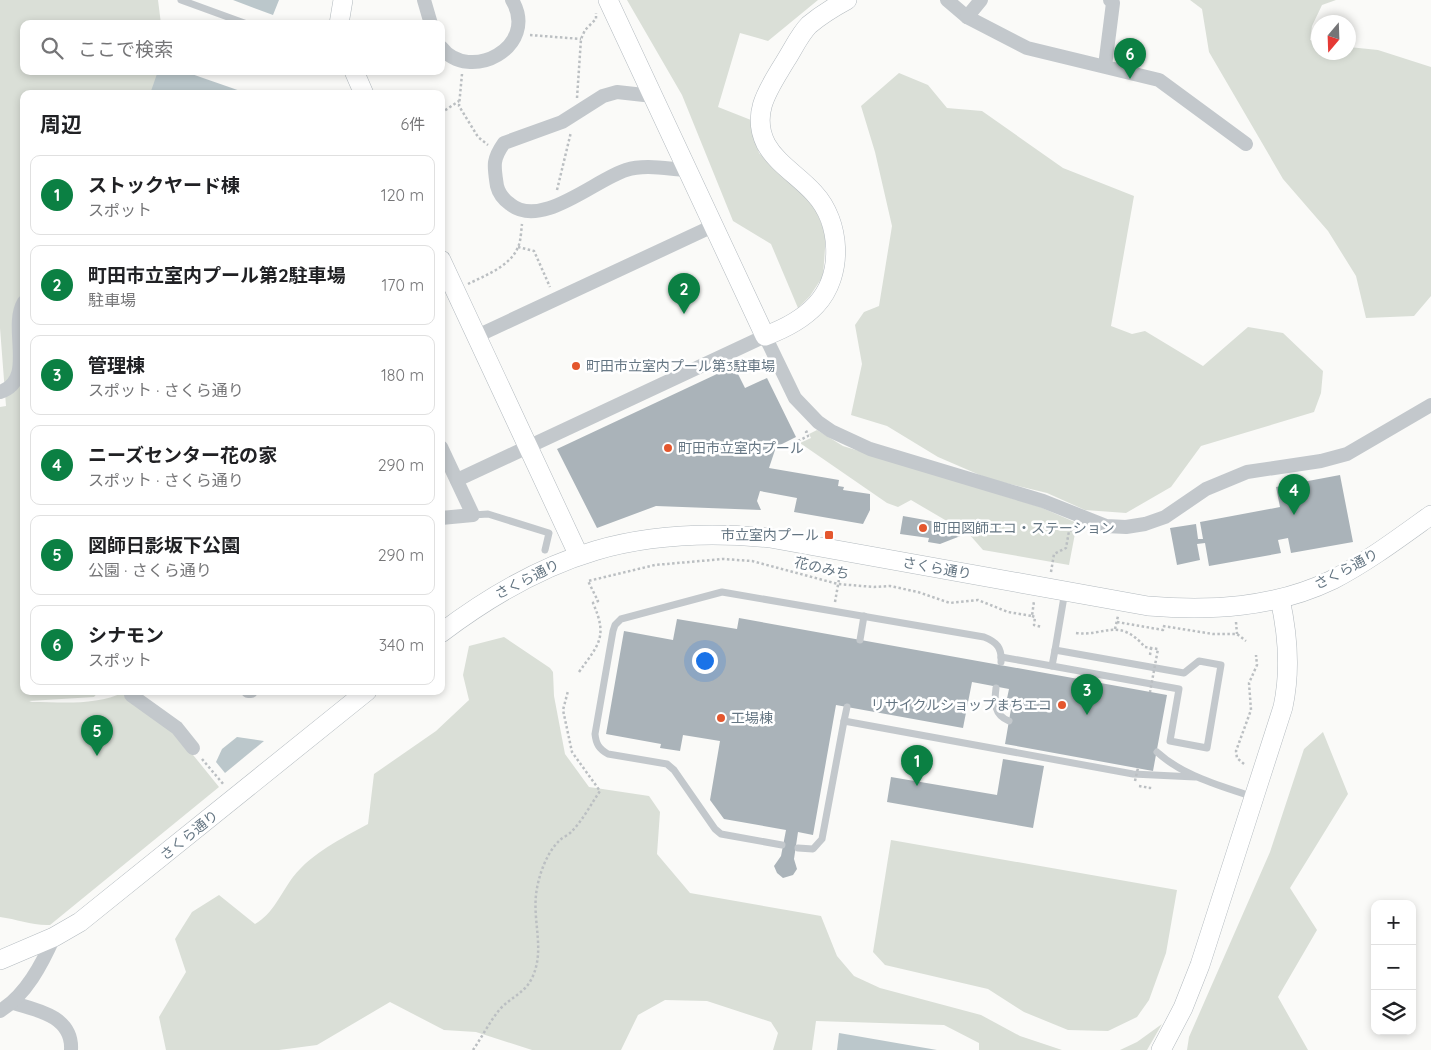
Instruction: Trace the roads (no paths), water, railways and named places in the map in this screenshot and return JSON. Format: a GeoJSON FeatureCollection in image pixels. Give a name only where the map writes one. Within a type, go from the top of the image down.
{"type":"FeatureCollection","features":[{"type":"Feature","properties":{"kind":"street"},"geometry":{"type":"LineString","coordinates":[[340,20],[343,0]]}},
{"type":"Feature","properties":{"kind":"street"},"geometry":{"type":"LineString","coordinates":[[424,0],[430,20]]}},
{"type":"Feature","properties":{"kind":"street"},"geometry":{"type":"LineString","coordinates":[[445,51],[455,60],[465,62],[489,58],[505,51],[517,34],[518,13],[512,0]]}},
{"type":"Feature","properties":{"kind":"street"},"geometry":{"type":"LineString","coordinates":[[608,0],[713,226],[796,398],[818,422],[831,431],[870,448],[1043,501],[1106,526],[1126,527],[1165,517],[1206,489],[1247,472],[1320,461],[1346,454],[1431,406]]}},
{"type":"Feature","properties":{"kind":"street"},"geometry":{"type":"LineString","coordinates":[[457,480],[799,320],[817,304],[827,288],[834,270],[836,250],[834,229],[826,210],[814,193],[775,157],[766,144],[760,126],[761,107],[768,87],[808,26],[829,10],[847,0]]}},
{"type":"Feature","properties":{"kind":"street"},"geometry":{"type":"LineString","coordinates":[[947,0],[967,17],[1026,48],[1159,80],[1246,144]]}},
{"type":"Feature","properties":{"kind":"street"},"geometry":{"type":"LineString","coordinates":[[967,17],[981,0]]}},
{"type":"Feature","properties":{"kind":"street"},"geometry":{"type":"LineString","coordinates":[[1106,66],[1113,3],[1110,0]]}},
{"type":"Feature","properties":{"kind":"street"},"geometry":{"type":"LineString","coordinates":[[356,75],[362,90]]}},
{"type":"Feature","properties":{"kind":"street"},"geometry":{"type":"LineString","coordinates":[[653,96],[616,92],[603,96],[562,122],[504,143],[497,152],[493,164],[498,193],[512,206],[525,210],[545,209],[567,201],[602,180],[627,170],[643,168],[687,170]]}},
{"type":"Feature","properties":{"kind":"street"},"geometry":{"type":"LineString","coordinates":[[477,336],[713,226]]}},
{"type":"Feature","properties":{"kind":"street"},"geometry":{"type":"LineString","coordinates":[[445,268],[578,554]]}},
{"type":"Feature","properties":{"kind":"street"},"geometry":{"type":"LineString","coordinates":[[0,392],[14,384],[20,367],[18,318],[20,313]]}},
{"type":"Feature","properties":{"kind":"street"},"geometry":{"type":"LineString","coordinates":[[445,454],[473,515],[445,518]]}},
{"type":"Feature","properties":{"kind":"street","name":"さくら通り"},"geometry":{"type":"LineString","coordinates":[[445,630],[506,588],[538,571],[578,554],[648,539],[702,534],[770,538],[1148,606],[1178,608],[1235,607],[1280,599],[1339,576],[1382,550],[1431,515]]}},
{"type":"Feature","properties":{"kind":"street"},"geometry":{"type":"LineString","coordinates":[[1161,1050],[1183,1008],[1200,965],[1283,707],[1288,682],[1287,636],[1280,599]]}},
{"type":"Feature","properties":{"kind":"street"},"geometry":{"type":"LineString","coordinates":[[131,695],[177,728],[193,748]]}},
{"type":"Feature","properties":{"kind":"street","name":"さくら通り"},"geometry":{"type":"LineString","coordinates":[[0,960],[54,937],[105,903],[362,695]]}},
{"type":"Feature","properties":{"kind":"street"},"geometry":{"type":"LineString","coordinates":[[0,1011],[13,1002],[41,966],[54,937]]}},
{"type":"Feature","properties":{"kind":"street"},"geometry":{"type":"LineString","coordinates":[[13,1002],[54,1016],[65,1026],[72,1043],[71,1050]]}},
{"type":"Feature","properties":{"kind":"lane"},"geometry":{"type":"LineString","coordinates":[[181,0],[236,20]]}},
{"type":"Feature","properties":{"kind":"lane"},"geometry":{"type":"LineString","coordinates":[[473,515],[488,514],[549,533],[544,550]]}},
{"type":"Feature","properties":{"kind":"lane"},"geometry":{"type":"LineString","coordinates":[[1052,666],[1065,591]]}},
{"type":"Feature","properties":{"kind":"lane"},"geometry":{"type":"LineString","coordinates":[[782,845],[722,834],[715,829],[674,770],[667,764],[608,754],[600,750],[595,734],[614,625],[621,619],[717,592],[984,637],[994,640],[999,645],[1001,660],[1052,666],[1179,689],[1170,741],[1207,748],[1221,665],[1199,662],[1184,673],[1055,650]]}},
{"type":"Feature","properties":{"kind":"lane"},"geometry":{"type":"LineString","coordinates":[[860,640],[864,616]]}},
{"type":"Feature","properties":{"kind":"lane"},"geometry":{"type":"LineString","coordinates":[[996,688],[995,705],[1003,719],[1009,721]]}},
{"type":"Feature","properties":{"kind":"lane"},"geometry":{"type":"LineString","coordinates":[[798,848],[813,849],[822,839],[847,707]]}},
{"type":"Feature","properties":{"kind":"lane"},"geometry":{"type":"LineString","coordinates":[[844,721],[1133,774],[1195,777]]}},
{"type":"Feature","properties":{"kind":"lane"},"geometry":{"type":"LineString","coordinates":[[1156,752],[1168,762],[1195,777],[1253,798]]}},
{"type":"Feature","properties":{"kind":"place","name":"シナモン"},"geometry":{"type":"Point","coordinates":[1130,79]}},
{"type":"Feature","properties":{"kind":"place","name":"町田市立室内プール第2駐車場"},"geometry":{"type":"Point","coordinates":[684,314]}},
{"type":"Feature","properties":{"kind":"place","name":"町田市立室内プール第3駐車場"},"geometry":{"type":"Point","coordinates":[576,366]}},
{"type":"Feature","properties":{"kind":"place","name":"町田市立室内プール"},"geometry":{"type":"Point","coordinates":[668,448]}},
{"type":"Feature","properties":{"kind":"place","name":"ニーズセンター花の家"},"geometry":{"type":"Point","coordinates":[1294,515]}},
{"type":"Feature","properties":{"kind":"place","name":"町田図師エコ・ステーション"},"geometry":{"type":"Point","coordinates":[923,528]}},
{"type":"Feature","properties":{"kind":"place","name":"市立室内プール"},"geometry":{"type":"Point","coordinates":[829,535]}},
{"type":"Feature","properties":{"kind":"place","name":"リサイクルショップまちエコ"},"geometry":{"type":"Point","coordinates":[1062,705]}},
{"type":"Feature","properties":{"kind":"place","name":"管理棟"},"geometry":{"type":"Point","coordinates":[1087,715]}},
{"type":"Feature","properties":{"kind":"place","name":"工場棟"},"geometry":{"type":"Point","coordinates":[721,718]}},
{"type":"Feature","properties":{"kind":"place","name":"図師日影坂下公園"},"geometry":{"type":"Point","coordinates":[97,756]}},
{"type":"Feature","properties":{"kind":"place","name":"ストックヤード棟"},"geometry":{"type":"Point","coordinates":[917,786]}}]}
